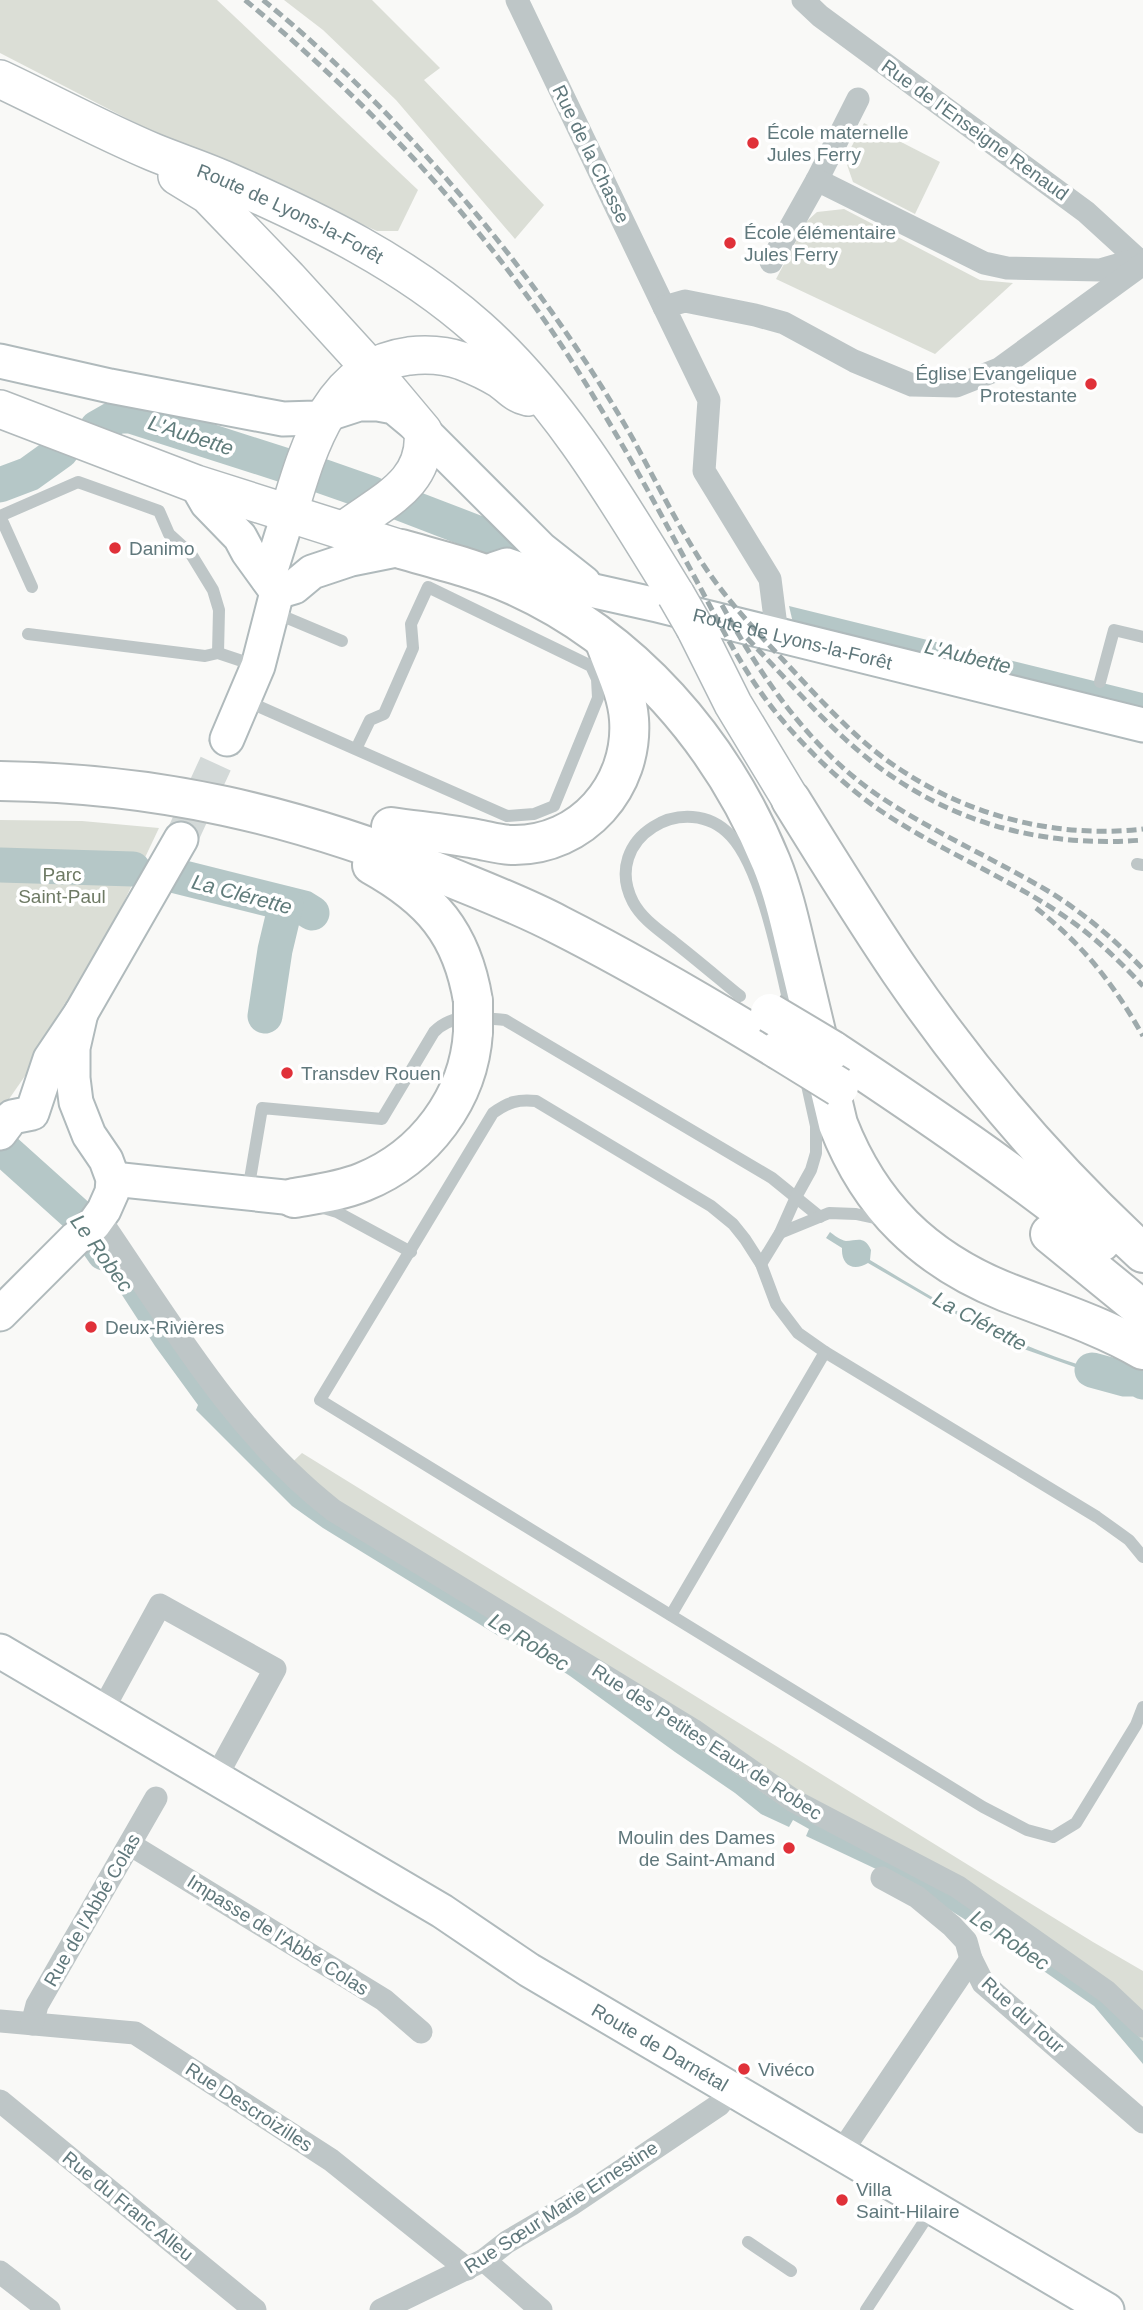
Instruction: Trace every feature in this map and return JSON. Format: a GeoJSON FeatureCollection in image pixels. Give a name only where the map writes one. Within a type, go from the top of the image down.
{"type":"FeatureCollection","features":[{"type":"Feature","properties":{"kind":"highway"},"geometry":{"type":"LineString","coordinates":[[401,549],[483,572],[561,610],[603,637],[641,670],[696,729],[740,796],[771,862],[782,894],[838,1124],[849,1153],[863,1178],[899,1223],[942,1257],[1003,1290],[1110,1333],[1143,1350]]}},
{"type":"Feature","properties":{"kind":"highway"},"geometry":{"type":"LineString","coordinates":[[391,827],[512,845],[541,842],[569,831],[591,817],[610,796],[628,751],[629,718],[626,699],[603,637]]}},
{"type":"Feature","properties":{"kind":"highway"},"geometry":{"type":"LineString","coordinates":[[0,757],[59,757],[179,770],[278,792],[391,827],[498,869],[563,899],[755,1005],[1143,1310]]}},
{"type":"Feature","properties":{"kind":"highway"},"geometry":{"type":"LineString","coordinates":[[0,781],[95,785],[160,793],[290,820],[417,864],[557,924],[779,1050],[836,1068],[965,1139],[1041,1194],[1143,1277]]}},
{"type":"Feature","properties":{"kind":"highway"},"geometry":{"type":"LineString","coordinates":[[791,800],[901,972],[955,1045],[1016,1121],[1103,1216],[1143,1253]]}},
{"type":"Feature","properties":{"kind":"highway"},"geometry":{"type":"LineString","coordinates":[[290,820],[392,876],[424,900],[448,929],[463,959],[473,1017],[471,1055],[463,1084],[449,1109],[424,1142],[384,1172],[364,1181],[341,1189],[294,1198]]}},
{"type":"Feature","properties":{"kind":"main road","name":"Route de Lyons-la-Forêt"},"geometry":{"type":"LineString","coordinates":[[0,79],[153,152],[226,180],[363,247],[441,297],[479,329],[530,380],[626,512],[695,628],[733,704],[791,800]]}},
{"type":"Feature","properties":{"kind":"main road"},"geometry":{"type":"LineString","coordinates":[[153,152],[162,167],[208,195],[371,369],[423,431],[424,445],[416,473],[405,487],[343,531]]}},
{"type":"Feature","properties":{"kind":"main road"},"geometry":{"type":"LineString","coordinates":[[289,512],[306,456],[326,415],[356,378],[371,369],[397,358],[431,355],[448,357],[502,381],[517,394],[546,400]]}},
{"type":"Feature","properties":{"kind":"main road"},"geometry":{"type":"LineString","coordinates":[[0,409],[196,484],[401,549]]}},
{"type":"Feature","properties":{"kind":"street","name":"Rue de la Chasse"},"geometry":{"type":"LineString","coordinates":[[517,0],[709,400],[704,471],[770,579],[777,634]]}},
{"type":"Feature","properties":{"kind":"street","name":"Rue de l'Enseigne Renaud"},"geometry":{"type":"LineString","coordinates":[[804,0],[820,16],[1086,212],[1141,262]]}},
{"type":"Feature","properties":{"kind":"street"},"geometry":{"type":"LineString","coordinates":[[771,262],[858,99]]}},
{"type":"Feature","properties":{"kind":"street"},"geometry":{"type":"LineString","coordinates":[[817,180],[984,263],[1007,268],[1100,270],[1141,262]]}},
{"type":"Feature","properties":{"kind":"street"},"geometry":{"type":"LineString","coordinates":[[664,307],[685,301],[755,315],[784,323],[854,361],[912,385],[956,386],[999,369],[1141,262]]}},
{"type":"Feature","properties":{"kind":"street"},"geometry":{"type":"LineString","coordinates":[[0,361],[110,386],[283,419],[305,420],[359,404],[394,407],[423,431],[541,549],[579,577],[590,590]]}},
{"type":"Feature","properties":{"kind":"street"},"geometry":{"type":"LineString","coordinates":[[196,484],[207,503],[240,537],[273,594]]}},
{"type":"Feature","properties":{"kind":"street"},"geometry":{"type":"LineString","coordinates":[[227,739],[258,666],[289,512]]}},
{"type":"Feature","properties":{"kind":"street"},"geometry":{"type":"LineString","coordinates":[[312,572],[318,551],[343,531]]}},
{"type":"Feature","properties":{"kind":"street"},"geometry":{"type":"LineString","coordinates":[[273,594],[294,587],[312,572],[364,555],[401,549]]}},
{"type":"Feature","properties":{"kind":"street","name":"Route de Lyons-la-Forêt"},"geometry":{"type":"LineString","coordinates":[[483,572],[507,565],[576,589],[777,634],[1143,724]]}},
{"type":"Feature","properties":{"kind":"street"},"geometry":{"type":"LineString","coordinates":[[32,1113],[50,1059],[81,1013],[181,839]]}},
{"type":"Feature","properties":{"kind":"street"},"geometry":{"type":"LineString","coordinates":[[0,1314],[91,1226],[112,1192],[113,1179],[106,1160],[89,1135],[76,1102],[73,1048],[81,1013]]}},
{"type":"Feature","properties":{"kind":"street"},"geometry":{"type":"LineString","coordinates":[[0,1133],[12,1117],[32,1113],[71,1120],[89,1135]]}},
{"type":"Feature","properties":{"kind":"street"},"geometry":{"type":"LineString","coordinates":[[113,1179],[294,1198]]}},
{"type":"Feature","properties":{"kind":"street","name":"Rue des Petites Eaux de Robec"},"geometry":{"type":"LineString","coordinates":[[91,1226],[267,1450],[307,1490],[333,1510],[693,1730],[794,1801],[958,1887],[1107,1992],[1143,2026]]}},
{"type":"Feature","properties":{"kind":"street"},"geometry":{"type":"LineString","coordinates":[[102,1711],[160,1605],[275,1669],[216,1777]]}},
{"type":"Feature","properties":{"kind":"street","name":"Route de Darnétal"},"geometry":{"type":"LineString","coordinates":[[0,1650],[442,1911],[529,1970],[1107,2310]]}},
{"type":"Feature","properties":{"kind":"street","name":"Rue de l'Abbé Colas"},"geometry":{"type":"LineString","coordinates":[[32,2024],[37,2005],[156,1798]]}},
{"type":"Feature","properties":{"kind":"street","name":"Impasse de l'Abbé Colas"},"geometry":{"type":"LineString","coordinates":[[131,1845],[384,2000],[421,2032]]}},
{"type":"Feature","properties":{"kind":"street","name":"Rue du Tour"},"geometry":{"type":"LineString","coordinates":[[882,1878],[917,1897],[952,1926],[966,1941],[971,1959],[983,1983],[1096,2078],[1143,2122]]}},
{"type":"Feature","properties":{"kind":"street"},"geometry":{"type":"LineString","coordinates":[[841,2154],[971,1959]]}},
{"type":"Feature","properties":{"kind":"street","name":"Rue Descroizilles"},"geometry":{"type":"LineString","coordinates":[[0,2021],[135,2033],[331,2160],[541,2310]]}},
{"type":"Feature","properties":{"kind":"street","name":"Rue Sœur Marie Ernestine"},"geometry":{"type":"LineString","coordinates":[[381,2310],[476,2264],[507,2242],[572,2204],[719,2105],[732,2089]]}},
{"type":"Feature","properties":{"kind":"street","name":"Rue du Franc Alleu"},"geometry":{"type":"LineString","coordinates":[[0,2101],[255,2310]]}},
{"type":"Feature","properties":{"kind":"street"},"geometry":{"type":"LineString","coordinates":[[0,2272],[49,2310]]}},
{"type":"Feature","properties":{"kind":"lane"},"geometry":{"type":"LineString","coordinates":[[32,587],[0,516],[78,482],[159,511],[169,534],[191,554],[213,590],[219,610],[218,653]]}},
{"type":"Feature","properties":{"kind":"lane"},"geometry":{"type":"LineString","coordinates":[[244,700],[507,816],[534,814],[554,806],[598,698],[597,679],[590,666],[428,587],[411,624],[413,648],[389,703],[384,714],[370,720],[356,749]]}},
{"type":"Feature","properties":{"kind":"lane"},"geometry":{"type":"LineString","coordinates":[[273,594],[342,641]]}},
{"type":"Feature","properties":{"kind":"lane"},"geometry":{"type":"LineString","coordinates":[[1100,682],[1114,630],[1143,638]]}},
{"type":"Feature","properties":{"kind":"lane"},"geometry":{"type":"LineString","coordinates":[[28,634],[205,656],[218,653],[258,666]]}},
{"type":"Feature","properties":{"kind":"lane"},"geometry":{"type":"LineString","coordinates":[[755,1005],[657,929],[640,914],[632,901],[627,887],[628,856],[636,840],[655,825],[673,819],[692,818],[713,823],[730,835],[751,870],[778,954],[816,1126],[816,1153],[811,1170],[780,1234],[761,1264]]}},
{"type":"Feature","properties":{"kind":"lane"},"geometry":{"type":"LineString","coordinates":[[247,1195],[262,1108],[382,1119],[434,1032],[444,1021],[472,1018],[505,1020],[772,1178],[820,1217]]}},
{"type":"Feature","properties":{"kind":"lane"},"geometry":{"type":"LineString","coordinates":[[1143,1557],[1129,1540],[1097,1517],[798,1333],[776,1304],[761,1264],[733,1224],[711,1206],[536,1101],[521,1099],[506,1103],[493,1112],[320,1399],[983,1807],[1027,1830],[1053,1837],[1076,1823],[1136,1725],[1143,1707]]}},
{"type":"Feature","properties":{"kind":"lane"},"geometry":{"type":"LineString","coordinates":[[294,1198],[337,1212],[411,1252]]}},
{"type":"Feature","properties":{"kind":"lane"},"geometry":{"type":"LineString","coordinates":[[780,1234],[829,1213],[856,1214],[899,1223]]}},
{"type":"Feature","properties":{"kind":"lane"},"geometry":{"type":"LineString","coordinates":[[671,1615],[825,1352]]}},
{"type":"Feature","properties":{"kind":"lane"},"geometry":{"type":"LineString","coordinates":[[866,2310],[933,2208]]}},
{"type":"Feature","properties":{"kind":"lane"},"geometry":{"type":"LineString","coordinates":[[748,2242],[791,2271]]}},
{"type":"Feature","properties":{"kind":"green space"},"geometry":{"type":"Polygon","coordinates":[[[0,0],[217,0],[418,190],[398,231],[377,231],[153,132],[0,53],[0,0]]]}},
{"type":"Feature","properties":{"kind":"green space"},"geometry":{"type":"Polygon","coordinates":[[[284,0],[372,0],[440,68],[424,80],[544,205],[515,239],[396,100],[323,30],[284,0]]]}},
{"type":"Feature","properties":{"kind":"green space"},"geometry":{"type":"Polygon","coordinates":[[[864,123],[940,162],[915,214],[853,182],[845,159],[864,123]]]}},
{"type":"Feature","properties":{"kind":"green space"},"geometry":{"type":"Polygon","coordinates":[[[844,209],[980,280],[1013,283],[935,354],[776,279],[807,221],[817,212],[844,209]]]}},
{"type":"Feature","properties":{"kind":"green space","name":"Parc Saint-Paul"},"geometry":{"type":"Polygon","coordinates":[[[0,820],[82,821],[159,828],[122,906],[43,1050],[0,1112],[0,820]]]}},
{"type":"Feature","properties":{"kind":"green space"},"geometry":{"type":"Polygon","coordinates":[[[302,1453],[1143,1971],[1143,2041],[1100,1995],[775,1801],[617,1692],[279,1475],[302,1453]]]}},
{"type":"Feature","properties":{"kind":"water"},"geometry":{"type":"Polygon","coordinates":[[[789,606],[1143,693],[1143,709],[793,623],[789,606]]]}},
{"type":"Feature","properties":{"kind":"water"},"geometry":{"type":"Polygon","coordinates":[[[830,1232],[846,1241],[866,1242],[871,1250],[870,1260],[951,1308],[1007,1337],[1065,1360],[1105,1372],[1121,1376],[1137,1375],[1140,1382],[1086,1371],[1004,1342],[868,1263],[857,1267],[849,1265],[844,1259],[842,1248],[826,1238],[830,1232]]]}},
{"type":"Feature","properties":{"kind":"water"},"geometry":{"type":"Polygon","coordinates":[[[101,1236],[272,1470],[617,1692],[778,1803],[924,1875],[1101,1995],[1143,2041],[1143,2064],[1094,2006],[1012,1949],[910,1885],[806,1836],[809,1829],[793,1820],[789,1827],[761,1814],[570,1676],[538,1655],[497,1635],[323,1528],[292,1506],[196,1410],[198,1405],[155,1346],[91,1247],[101,1236]]]}},
{"type":"Feature","properties":{"kind":"waterway","name":"L'Aubette"},"geometry":{"type":"LineString","coordinates":[[97,428],[118,416],[131,416],[287,466]]}},
{"type":"Feature","properties":{"kind":"waterway","name":"L'Aubette"},"geometry":{"type":"LineString","coordinates":[[0,485],[29,474],[61,451]]}},
{"type":"Feature","properties":{"kind":"waterway","name":"L'Aubette"},"geometry":{"type":"LineString","coordinates":[[313,473],[373,494]]}},
{"type":"Feature","properties":{"kind":"waterway","name":"L'Aubette"},"geometry":{"type":"LineString","coordinates":[[397,502],[488,537],[517,543]]}},
{"type":"Feature","properties":{"kind":"waterway","name":"La Clérette"},"geometry":{"type":"LineString","coordinates":[[0,865],[133,869]]}},
{"type":"Feature","properties":{"kind":"waterway","name":"La Clérette"},"geometry":{"type":"LineString","coordinates":[[172,875],[304,908],[312,913]]}},
{"type":"Feature","properties":{"kind":"waterway"},"geometry":{"type":"LineString","coordinates":[[265,1016],[275,950],[286,904]]}},
{"type":"Feature","properties":{"kind":"waterway","name":"Le Robec"},"geometry":{"type":"LineString","coordinates":[[0,1146],[79,1217],[104,1253]]}},
{"type":"Feature","properties":{"kind":"waterway","name":"La Clérette"},"geometry":{"type":"LineString","coordinates":[[1092,1370],[1143,1382]]}},
{"type":"Feature","properties":{"kind":"tunnel"},"geometry":{"type":"LineString","coordinates":[[181,839],[227,739]]}},
{"type":"Feature","properties":{"kind":"railway"},"geometry":{"type":"LineString","coordinates":[[245,0],[296,43],[393,137],[483,238],[524,292],[563,347],[611,425],[746,669],[794,733],[840,779],[878,809],[902,825],[1030,894],[1078,926],[1143,986]]}},
{"type":"Feature","properties":{"kind":"railway"},"geometry":{"type":"LineString","coordinates":[[263,0],[380,107],[487,227],[551,311],[594,374],[714,580],[761,636],[848,728],[900,770],[965,804],[999,816],[1070,830],[1143,829]]}},
{"type":"Feature","properties":{"kind":"railway"},"geometry":{"type":"LineString","coordinates":[[722,605],[753,658],[788,708],[851,775],[897,808],[1053,894],[1100,929],[1143,969]]}},
{"type":"Feature","properties":{"kind":"railway"},"geometry":{"type":"LineString","coordinates":[[747,638],[844,738],[876,765],[945,807],[982,822],[1060,839],[1143,840]]}},
{"type":"Feature","properties":{"kind":"railway"},"geometry":{"type":"LineString","coordinates":[[1036,908],[1096,966],[1143,1036]]}},
{"type":"Feature","properties":{"kind":"place","name":"École maternelle Jules Ferry"},"geometry":{"type":"Point","coordinates":[753,143]}},
{"type":"Feature","properties":{"kind":"place","name":"École élémentaire Jules Ferry"},"geometry":{"type":"Point","coordinates":[730,243]}},
{"type":"Feature","properties":{"kind":"place","name":"Église Evangelique Protestante"},"geometry":{"type":"Point","coordinates":[1091,384]}},
{"type":"Feature","properties":{"kind":"place","name":"Danimo"},"geometry":{"type":"Point","coordinates":[115,548]}},
{"type":"Feature","properties":{"kind":"place","name":"Transdev Rouen"},"geometry":{"type":"Point","coordinates":[287,1073]}},
{"type":"Feature","properties":{"kind":"place","name":"Deux-Rivières"},"geometry":{"type":"Point","coordinates":[91,1327]}},
{"type":"Feature","properties":{"kind":"place","name":"Moulin des Dames de Saint-Amand"},"geometry":{"type":"Point","coordinates":[789,1848]}},
{"type":"Feature","properties":{"kind":"place","name":"Vivéco"},"geometry":{"type":"Point","coordinates":[744,2069]}},
{"type":"Feature","properties":{"kind":"place","name":"Villa Saint-Hilaire"},"geometry":{"type":"Point","coordinates":[842,2200]}}]}
